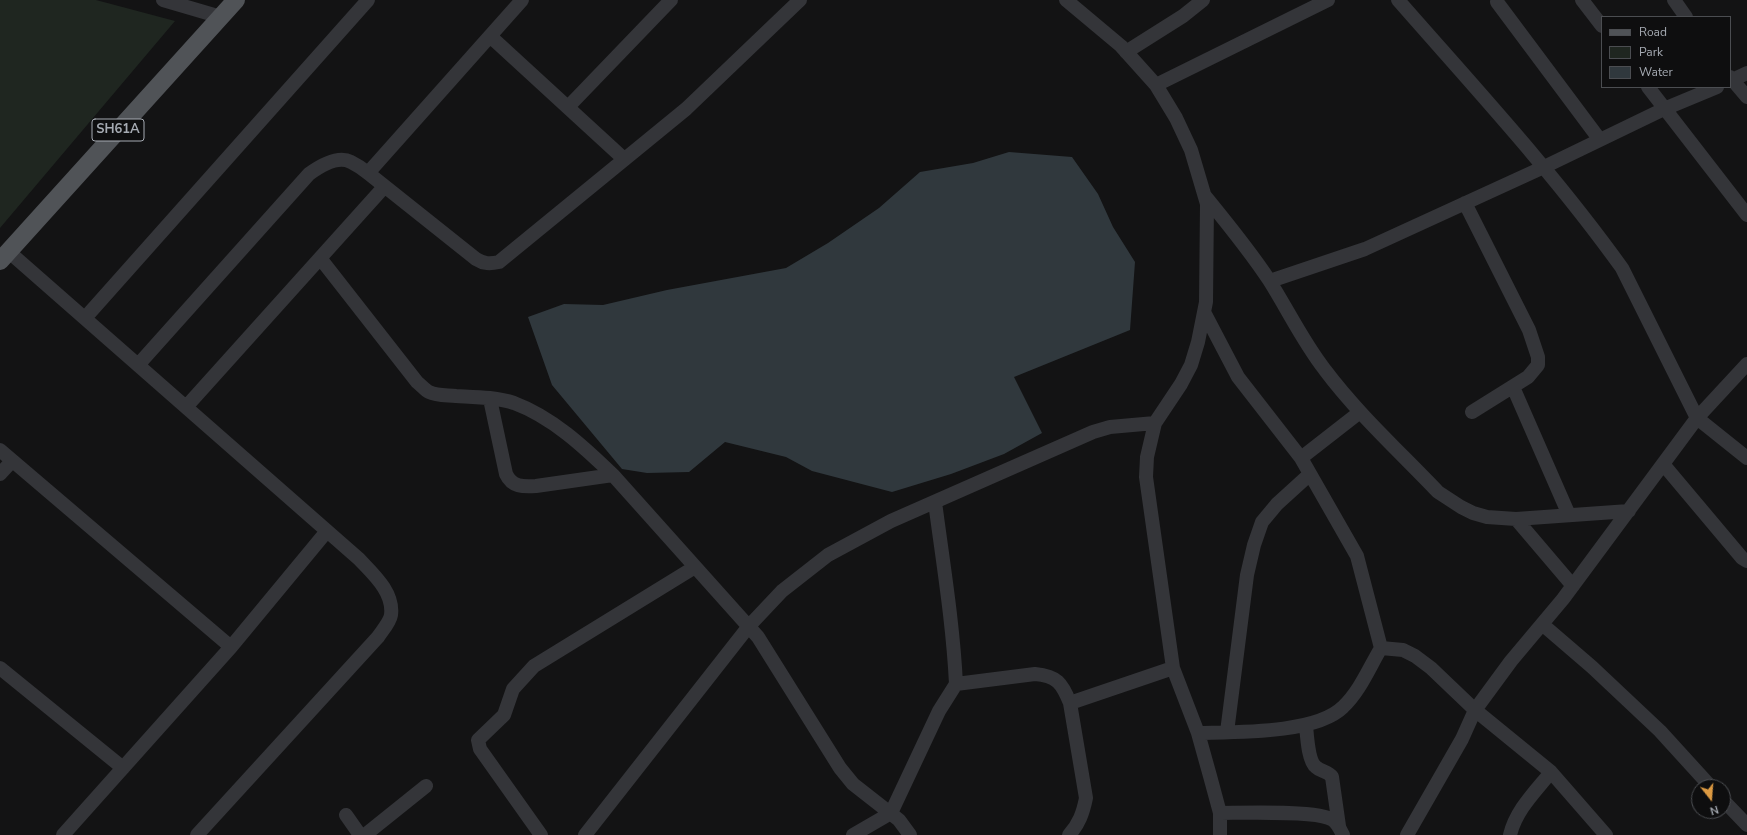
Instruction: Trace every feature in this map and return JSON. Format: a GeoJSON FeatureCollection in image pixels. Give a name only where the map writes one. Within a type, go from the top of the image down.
{"type":"FeatureCollection","features":[{"type":"Feature","properties":{"kind":"main road","name":"SH61A"},"geometry":{"type":"LineString","coordinates":[[4,256],[236,0]]}},
{"type":"Feature","properties":{"kind":"street"},"geometry":{"type":"LineString","coordinates":[[163,0],[221,17]]}},
{"type":"Feature","properties":{"kind":"street"},"geometry":{"type":"LineString","coordinates":[[85,318],[368,0]]}},
{"type":"Feature","properties":{"kind":"street"},"geometry":{"type":"LineString","coordinates":[[368,172],[522,0]]}},
{"type":"Feature","properties":{"kind":"street"},"geometry":{"type":"LineString","coordinates":[[568,107],[670,0]]}},
{"type":"Feature","properties":{"kind":"street"},"geometry":{"type":"LineString","coordinates":[[138,365],[309,174],[318,167],[329,162],[340,160],[350,161],[368,172],[384,187],[476,259],[483,263],[490,264],[505,258],[686,109],[800,0]]}},
{"type":"Feature","properties":{"kind":"street"},"geometry":{"type":"LineString","coordinates":[[1066,0],[1126,52],[1156,85],[1176,118],[1191,150],[1204,195],[1207,212],[1206,302],[1198,342],[1191,365],[1181,384],[1155,423],[1147,457],[1146,477],[1173,668],[1198,733],[1220,813],[1220,835]]}},
{"type":"Feature","properties":{"kind":"street"},"geometry":{"type":"LineString","coordinates":[[1126,52],[1183,16],[1203,0]]}},
{"type":"Feature","properties":{"kind":"street"},"geometry":{"type":"LineString","coordinates":[[1156,85],[1328,0]]}},
{"type":"Feature","properties":{"kind":"street"},"geometry":{"type":"LineString","coordinates":[[1398,0],[1544,167],[1622,268],[1697,418],[1747,458]]}},
{"type":"Feature","properties":{"kind":"street"},"geometry":{"type":"LineString","coordinates":[[1582,0],[1601,25]]}},
{"type":"Feature","properties":{"kind":"street"},"geometry":{"type":"LineString","coordinates":[[1674,0],[1685,16]]}},
{"type":"Feature","properties":{"kind":"street"},"geometry":{"type":"LineString","coordinates":[[1497,2],[1600,140]]}},
{"type":"Feature","properties":{"kind":"street"},"geometry":{"type":"LineString","coordinates":[[490,36],[624,159]]}},
{"type":"Feature","properties":{"kind":"street"},"geometry":{"type":"LineString","coordinates":[[1747,73],[1731,79],[1747,97]]}},
{"type":"Feature","properties":{"kind":"street"},"geometry":{"type":"LineString","coordinates":[[1649,88],[1747,215]]}},
{"type":"Feature","properties":{"kind":"street"},"geometry":{"type":"LineString","coordinates":[[1270,281],[1365,249],[1544,167],[1664,109],[1715,88]]}},
{"type":"Feature","properties":{"kind":"street"},"geometry":{"type":"LineString","coordinates":[[186,407],[384,187]]}},
{"type":"Feature","properties":{"kind":"street"},"geometry":{"type":"LineString","coordinates":[[1204,195],[1243,243],[1270,281],[1296,326],[1325,370],[1360,412],[1438,492],[1449,500],[1473,513],[1516,519],[1629,511]]}},
{"type":"Feature","properties":{"kind":"street"},"geometry":{"type":"LineString","coordinates":[[1465,203],[1529,330],[1538,357],[1538,365],[1534,371],[1513,387],[1472,412]]}},
{"type":"Feature","properties":{"kind":"street"},"geometry":{"type":"LineString","coordinates":[[4,256],[85,318],[359,559],[384,586],[390,602],[391,616],[378,637],[197,835]]}},
{"type":"Feature","properties":{"kind":"street"},"geometry":{"type":"LineString","coordinates":[[320,258],[417,382],[428,391],[443,395],[490,399],[513,403],[547,420],[587,450],[613,475],[758,637],[840,768],[854,784],[891,813],[910,835]]}},
{"type":"Feature","properties":{"kind":"street"},"geometry":{"type":"LineString","coordinates":[[1198,733],[1293,727],[1324,720],[1336,714],[1354,695],[1381,648],[1357,556],[1301,458],[1238,377],[1204,312]]}},
{"type":"Feature","properties":{"kind":"street"},"geometry":{"type":"LineString","coordinates":[[1407,835],[1462,739],[1475,710],[1511,661],[1573,586],[1697,418],[1747,364]]}},
{"type":"Feature","properties":{"kind":"street"},"geometry":{"type":"LineString","coordinates":[[1513,387],[1569,515]]}},
{"type":"Feature","properties":{"kind":"street"},"geometry":{"type":"LineString","coordinates":[[490,399],[506,474],[515,485],[526,487],[536,486],[613,475]]}},
{"type":"Feature","properties":{"kind":"street"},"geometry":{"type":"LineString","coordinates":[[1301,458],[1360,412]]}},
{"type":"Feature","properties":{"kind":"street"},"geometry":{"type":"LineString","coordinates":[[585,835],[749,626],[782,592],[828,555],[891,521],[1093,432],[1110,428],[1155,423]]}},
{"type":"Feature","properties":{"kind":"street"},"geometry":{"type":"LineString","coordinates":[[0,450],[231,648]]}},
{"type":"Feature","properties":{"kind":"street"},"geometry":{"type":"LineString","coordinates":[[0,474],[12,461]]}},
{"type":"Feature","properties":{"kind":"street"},"geometry":{"type":"LineString","coordinates":[[1664,464],[1742,558],[1747,561]]}},
{"type":"Feature","properties":{"kind":"street"},"geometry":{"type":"LineString","coordinates":[[1226,732],[1247,575],[1254,545],[1262,522],[1277,504],[1310,474]]}},
{"type":"Feature","properties":{"kind":"street"},"geometry":{"type":"LineString","coordinates":[[853,835],[891,813],[939,711],[956,684],[954,650],[935,502]]}},
{"type":"Feature","properties":{"kind":"street"},"geometry":{"type":"LineString","coordinates":[[1516,519],[1573,586]]}},
{"type":"Feature","properties":{"kind":"street"},"geometry":{"type":"LineString","coordinates":[[63,835],[231,648],[327,531]]}},
{"type":"Feature","properties":{"kind":"street"},"geometry":{"type":"LineString","coordinates":[[541,835],[480,749],[478,740],[504,716],[513,690],[534,666],[695,567]]}},
{"type":"Feature","properties":{"kind":"street"},"geometry":{"type":"LineString","coordinates":[[1542,624],[1592,667],[1660,731],[1704,779]]}},
{"type":"Feature","properties":{"kind":"street"},"geometry":{"type":"LineString","coordinates":[[1381,648],[1403,650],[1415,656],[1431,668],[1475,710],[1551,772],[1606,835]]}},
{"type":"Feature","properties":{"kind":"street"},"geometry":{"type":"LineString","coordinates":[[0,668],[122,768]]}},
{"type":"Feature","properties":{"kind":"street"},"geometry":{"type":"LineString","coordinates":[[1070,703],[1173,668]]}},
{"type":"Feature","properties":{"kind":"street"},"geometry":{"type":"LineString","coordinates":[[956,684],[1035,674],[1048,675],[1065,689],[1070,703],[1086,798],[1083,813],[1076,827],[1069,835]]}},
{"type":"Feature","properties":{"kind":"street"},"geometry":{"type":"LineString","coordinates":[[1306,725],[1311,760],[1317,768],[1330,774],[1332,777],[1341,831]]}},
{"type":"Feature","properties":{"kind":"street"},"geometry":{"type":"LineString","coordinates":[[1510,835],[1520,810],[1551,772]]}},
{"type":"Feature","properties":{"kind":"street"},"geometry":{"type":"LineString","coordinates":[[365,835],[426,786]]}},
{"type":"Feature","properties":{"kind":"street"},"geometry":{"type":"LineString","coordinates":[[1731,808],[1747,825]]}},
{"type":"Feature","properties":{"kind":"street"},"geometry":{"type":"LineString","coordinates":[[1220,813],[1302,814],[1324,816],[1332,819],[1341,831]]}},
{"type":"Feature","properties":{"kind":"street"},"geometry":{"type":"LineString","coordinates":[[346,815],[360,835]]}},
{"type":"Feature","properties":{"kind":"green space"},"geometry":{"type":"Polygon","coordinates":[[[0,0],[96,0],[175,21],[0,228],[0,0]]]}},
{"type":"Feature","properties":{"kind":"water"},"geometry":{"type":"Polygon","coordinates":[[[1009,152],[1072,157],[1098,194],[1113,227],[1135,262],[1130,330],[1014,377],[1042,433],[1004,454],[951,474],[892,492],[812,471],[786,457],[725,442],[689,472],[647,473],[622,469],[552,385],[528,317],[564,304],[603,305],[667,290],[786,268],[828,243],[879,208],[920,172],[973,163],[1009,152]]]}}]}
